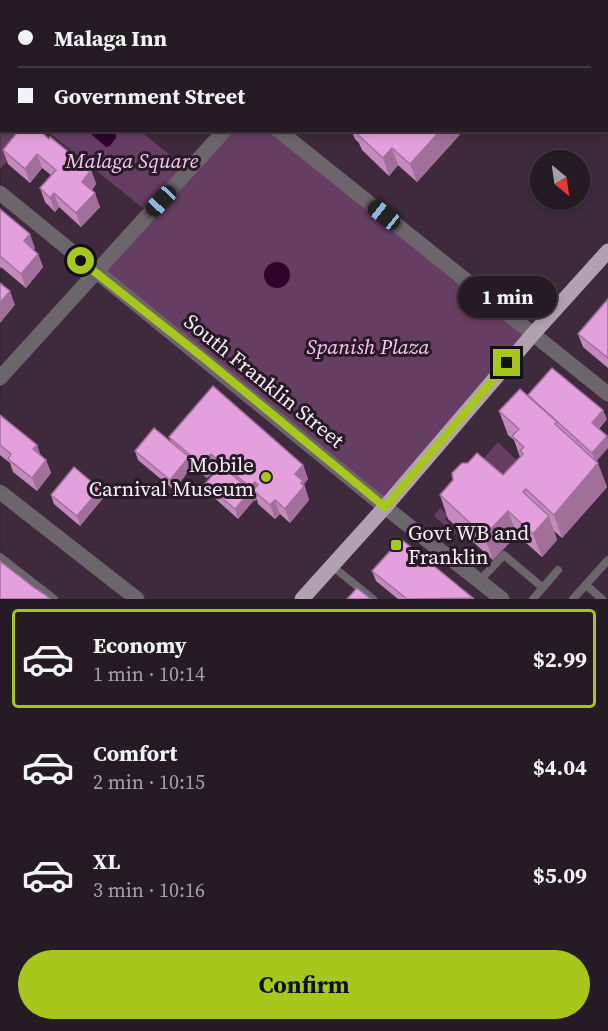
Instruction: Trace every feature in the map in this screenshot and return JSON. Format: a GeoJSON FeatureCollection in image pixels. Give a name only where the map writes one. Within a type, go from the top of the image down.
{"type":"FeatureCollection","features":[{"type":"Feature","properties":{"kind":"main road"},"geometry":{"type":"LineString","coordinates":[[302,599],[608,251]]}},
{"type":"Feature","properties":{"kind":"street"},"geometry":{"type":"LineString","coordinates":[[0,378],[223,132]]}},
{"type":"Feature","properties":{"kind":"street"},"geometry":{"type":"LineString","coordinates":[[280,132],[608,394]]}},
{"type":"Feature","properties":{"kind":"street","name":"South Franklin Street"},"geometry":{"type":"LineString","coordinates":[[0,194],[385,507],[502,599]]}},
{"type":"Feature","properties":{"kind":"street"},"geometry":{"type":"LineString","coordinates":[[0,492],[137,599]]}},
{"type":"Feature","properties":{"kind":"lane"},"geometry":{"type":"LineString","coordinates":[[479,581],[504,555],[542,587]]}},
{"type":"Feature","properties":{"kind":"lane"},"geometry":{"type":"LineString","coordinates":[[0,557],[54,599]]}},
{"type":"Feature","properties":{"kind":"lane"},"geometry":{"type":"LineString","coordinates":[[573,599],[608,560]]}},
{"type":"Feature","properties":{"kind":"lane"},"geometry":{"type":"LineString","coordinates":[[332,566],[373,599]]}},
{"type":"Feature","properties":{"kind":"lane"},"geometry":{"type":"LineString","coordinates":[[533,599],[558,570]]}},
{"type":"Feature","properties":{"kind":"lane"},"geometry":{"type":"LineString","coordinates":[[586,585],[602,599]]}},
{"type":"Feature","properties":{"kind":"shaded area"},"geometry":{"type":"Polygon","coordinates":[[[1,132],[608,132],[608,599],[0,599],[1,132]]]}},
{"type":"Feature","properties":{"kind":"shaded area"},"geometry":{"type":"Polygon","coordinates":[[[91,132],[112,132],[116,138],[110,146],[106,147],[91,132]]]}},
{"type":"Feature","properties":{"kind":"shaded area"},"geometry":{"type":"Polygon","coordinates":[[[277,262],[286,266],[290,275],[286,284],[277,288],[268,284],[264,275],[268,266],[277,262]]]}},
{"type":"Feature","properties":{"kind":"green space","name":"Malaga Square"},"geometry":{"type":"Polygon","coordinates":[[[1,132],[32,132],[0,169],[1,132]]]}},
{"type":"Feature","properties":{"kind":"green space","name":"Spanish Plaza"},"geometry":{"type":"Polygon","coordinates":[[[48,132],[141,132],[189,170],[224,132],[279,132],[533,334],[385,507],[95,273],[149,213],[48,132]]]}},
{"type":"Feature","properties":{"kind":"green space"},"geometry":{"type":"Polygon","coordinates":[[[498,442],[517,461],[532,471],[446,502],[498,442]]]}},
{"type":"Feature","properties":{"kind":"green space"},"geometry":{"type":"Polygon","coordinates":[[[440,508],[448,515],[445,519],[467,540],[465,542],[434,516],[440,508]]]}},
{"type":"Feature","properties":{"kind":"building"},"geometry":{"type":"Polygon","coordinates":[[[17,132],[41,132],[91,170],[82,182],[95,193],[76,213],[54,193],[50,198],[40,188],[56,170],[37,154],[25,169],[3,150],[17,132]]]}},
{"type":"Feature","properties":{"kind":"building"},"geometry":{"type":"Polygon","coordinates":[[[355,132],[439,132],[410,164],[392,148],[383,158],[355,132]]]}},
{"type":"Feature","properties":{"kind":"building"},"geometry":{"type":"Polygon","coordinates":[[[0,209],[30,234],[24,241],[38,254],[21,274],[0,256],[0,209]]]}},
{"type":"Feature","properties":{"kind":"building"},"geometry":{"type":"Polygon","coordinates":[[[0,283],[10,291],[0,303],[0,283]]]}},
{"type":"Feature","properties":{"kind":"building"},"geometry":{"type":"Polygon","coordinates":[[[608,299],[608,358],[578,334],[608,299]]]}},
{"type":"Feature","properties":{"kind":"building"},"geometry":{"type":"Polygon","coordinates":[[[552,368],[603,410],[592,423],[607,436],[592,453],[528,395],[552,368]]]}},
{"type":"Feature","properties":{"kind":"building"},"geometry":{"type":"Polygon","coordinates":[[[213,386],[303,465],[295,474],[303,481],[301,483],[304,486],[285,509],[275,500],[270,505],[253,490],[258,485],[255,482],[250,487],[211,454],[202,465],[169,437],[213,386]]]}},
{"type":"Feature","properties":{"kind":"building"},"geometry":{"type":"Polygon","coordinates":[[[520,389],[598,463],[554,515],[526,489],[523,492],[549,516],[533,534],[508,511],[484,536],[440,495],[453,480],[452,473],[462,463],[468,463],[477,453],[503,475],[523,454],[520,451],[524,447],[512,436],[519,429],[499,411],[520,389]]]}},
{"type":"Feature","properties":{"kind":"building"},"geometry":{"type":"Polygon","coordinates":[[[0,415],[37,445],[33,449],[46,460],[32,478],[8,459],[11,454],[0,445],[0,415]]]}},
{"type":"Feature","properties":{"kind":"building"},"geometry":{"type":"Polygon","coordinates":[[[154,428],[189,457],[170,480],[135,451],[154,428]]]}},
{"type":"Feature","properties":{"kind":"building"},"geometry":{"type":"Polygon","coordinates":[[[221,465],[251,491],[235,509],[205,484],[221,465]]]}},
{"type":"Feature","properties":{"kind":"building"},"geometry":{"type":"Polygon","coordinates":[[[74,467],[100,489],[77,516],[51,495],[74,467]]]}},
{"type":"Feature","properties":{"kind":"building"},"geometry":{"type":"Polygon","coordinates":[[[401,539],[473,598],[407,599],[372,571],[401,539]]]}},
{"type":"Feature","properties":{"kind":"building"},"geometry":{"type":"Polygon","coordinates":[[[0,561],[47,596],[50,599],[0,599],[0,561]]]}},
{"type":"Feature","properties":{"kind":"building"},"geometry":{"type":"Polygon","coordinates":[[[357,588],[371,599],[347,599],[357,588]]]}},
{"type":"Feature","properties":{"kind":"place","name":"Mobile Carnival Museum"},"geometry":{"type":"Point","coordinates":[266,477]}},
{"type":"Feature","properties":{"kind":"place","name":"Govt WB and Franklin"},"geometry":{"type":"Point","coordinates":[396,545]}},
{"type":"Feature","properties":{"kind":"route"},"geometry":{"type":"LineString","coordinates":[[81,261],[205,359],[385,507],[507,363]]}}]}
